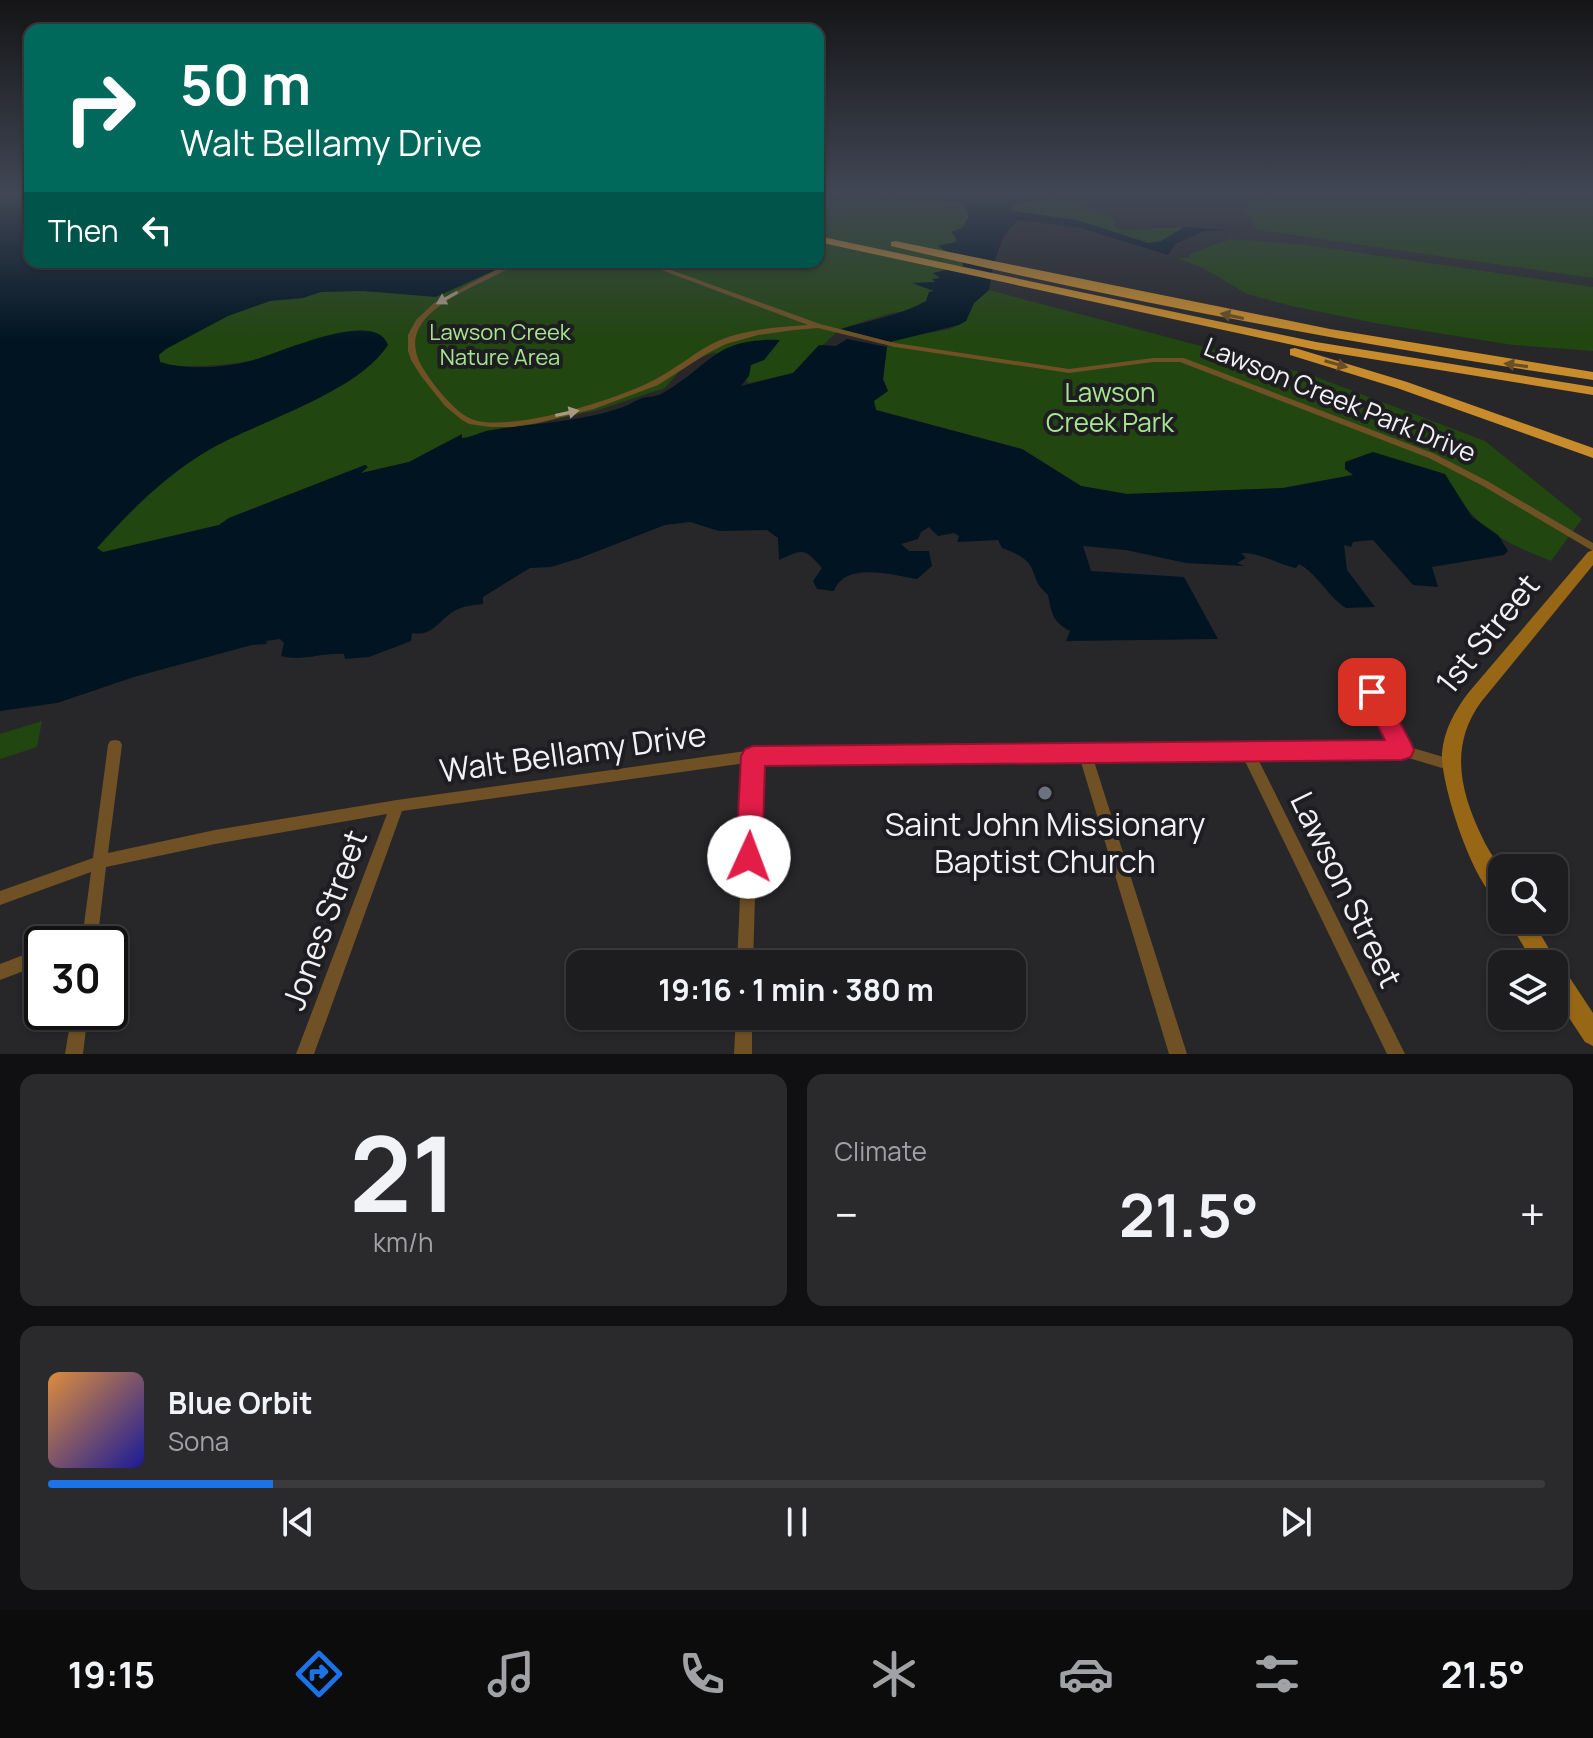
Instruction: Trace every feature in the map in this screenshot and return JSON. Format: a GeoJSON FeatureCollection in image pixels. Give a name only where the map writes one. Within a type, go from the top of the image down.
{"type":"FeatureCollection","features":[{"type":"Feature","properties":{"kind":"highway"},"geometry":{"type":"LineString","coordinates":[[837,243],[1342,350],[1593,391]]}},
{"type":"Feature","properties":{"kind":"highway"},"geometry":{"type":"LineString","coordinates":[[891,243],[1276,325],[1471,359],[1593,376]]}},
{"type":"Feature","properties":{"kind":"highway"},"geometry":{"type":"LineString","coordinates":[[1044,289],[1353,369],[1593,453]]}},
{"type":"Feature","properties":{"kind":"main road","name":"1st Street"},"geometry":{"type":"LineString","coordinates":[[1488,866],[1468,827],[1452,765],[1453,736],[1466,709],[1593,555]]}},
{"type":"Feature","properties":{"kind":"main road"},"geometry":{"type":"LineString","coordinates":[[1568,996],[1593,1034]]}},
{"type":"Feature","properties":{"kind":"street","name":"Lawson Creek Park Drive"},"geometry":{"type":"LineString","coordinates":[[505,268],[436,304],[425,312],[412,330],[411,349],[421,370],[459,416],[471,422],[489,424],[540,418],[599,406],[654,383],[737,337],[818,326]]}},
{"type":"Feature","properties":{"kind":"street","name":"Lawson Creek Park Drive"},"geometry":{"type":"LineString","coordinates":[[659,268],[818,326],[895,345],[1069,371],[1093,371],[1162,358],[1181,360],[1432,456],[1486,484],[1593,548]]}},
{"type":"Feature","properties":{"kind":"street"},"geometry":{"type":"LineString","coordinates":[[1360,670],[1402,750]]}},
{"type":"Feature","properties":{"kind":"street"},"geometry":{"type":"LineString","coordinates":[[91,926],[115,745]]}},
{"type":"Feature","properties":{"kind":"street","name":"Walt Bellamy Drive"},"geometry":{"type":"LineString","coordinates":[[0,898],[100,862],[215,837],[397,806],[753,756],[1402,750],[1452,765]]}},
{"type":"Feature","properties":{"kind":"street","name":"Lawson Street"},"geometry":{"type":"LineString","coordinates":[[1247,751],[1396,1054]]}},
{"type":"Feature","properties":{"kind":"street"},"geometry":{"type":"LineString","coordinates":[[1085,753],[1178,1054]]}},
{"type":"Feature","properties":{"kind":"street"},"geometry":{"type":"LineString","coordinates":[[746,950],[753,756]]}},
{"type":"Feature","properties":{"kind":"street","name":"Jones Street"},"geometry":{"type":"LineString","coordinates":[[305,1054],[397,806]]}},
{"type":"Feature","properties":{"kind":"street"},"geometry":{"type":"LineString","coordinates":[[0,972],[24,963]]}},
{"type":"Feature","properties":{"kind":"street"},"geometry":{"type":"LineString","coordinates":[[74,1054],[77,1030]]}},
{"type":"Feature","properties":{"kind":"street"},"geometry":{"type":"LineString","coordinates":[[743,1054],[744,1030]]}},
{"type":"Feature","properties":{"kind":"green space","name":"Lawson Creek Nature Area"},"geometry":{"type":"Polygon","coordinates":[[[824,243],[949,243],[939,245],[964,266],[934,273],[940,278],[930,287],[934,291],[929,293],[926,301],[908,311],[891,313],[840,329],[793,373],[750,383],[738,375],[733,355],[713,353],[687,362],[665,388],[598,410],[443,444],[409,462],[359,474],[367,467],[365,465],[229,518],[219,525],[103,553],[92,552],[132,491],[291,349],[255,360],[219,365],[145,365],[135,358],[223,310],[338,285],[369,292],[400,292],[469,268],[824,268],[824,243]]]}},
{"type":"Feature","properties":{"kind":"green space"},"geometry":{"type":"Polygon","coordinates":[[[1219,243],[1299,244],[1593,287],[1593,351],[1513,345],[1292,306],[1247,294],[1203,268],[1177,258],[1189,258],[1190,254],[1219,243]]]}},
{"type":"Feature","properties":{"kind":"green space"},"geometry":{"type":"Polygon","coordinates":[[[1349,243],[1593,243],[1593,278],[1349,243]]]}},
{"type":"Feature","properties":{"kind":"green space","name":"Lawson Creek Park"},"geometry":{"type":"Polygon","coordinates":[[[989,290],[1311,375],[1485,441],[1582,519],[1551,561],[1516,546],[1488,529],[1465,506],[1445,474],[1353,473],[1283,488],[1127,494],[1081,486],[1022,449],[876,410],[873,401],[887,391],[883,379],[887,347],[893,340],[950,329],[966,321],[974,303],[989,290]]]}},
{"type":"Feature","properties":{"kind":"green space"},"geometry":{"type":"Polygon","coordinates":[[[42,721],[37,747],[0,759],[0,734],[42,721]]]}},
{"type":"Feature","properties":{"kind":"water"},"geometry":{"type":"Polygon","coordinates":[[[0,243],[24,243],[24,268],[500,268],[436,297],[365,291],[321,292],[303,298],[270,301],[228,316],[166,349],[159,355],[160,362],[203,367],[246,362],[344,332],[364,330],[379,334],[388,345],[354,378],[331,392],[230,439],[178,471],[149,494],[97,548],[103,552],[219,525],[229,518],[365,465],[368,467],[361,473],[409,462],[462,434],[462,438],[488,431],[589,416],[623,407],[661,394],[714,355],[741,343],[780,340],[764,360],[751,365],[749,376],[741,386],[793,373],[819,345],[836,346],[847,339],[887,347],[883,379],[888,391],[874,401],[876,410],[1022,449],[1081,486],[1127,494],[1283,488],[1353,475],[1345,469],[1345,462],[1373,452],[1445,474],[1472,517],[1498,535],[1508,551],[1504,555],[1432,567],[1438,587],[1413,585],[1373,540],[1353,542],[1351,547],[1344,545],[1347,570],[1375,607],[1346,608],[1299,564],[1296,568],[1255,554],[1241,553],[1246,558],[1237,563],[1244,566],[1186,563],[1126,550],[1083,546],[1091,571],[1184,577],[1218,639],[1066,641],[1070,631],[1054,616],[1048,595],[1037,582],[1029,564],[1002,548],[998,540],[957,542],[959,536],[954,533],[938,536],[929,527],[921,532],[918,539],[901,544],[909,551],[929,551],[932,566],[917,579],[883,573],[859,573],[848,576],[834,591],[817,589],[813,581],[822,568],[807,553],[798,552],[779,560],[778,538],[767,530],[719,531],[690,522],[665,525],[551,567],[530,568],[483,597],[483,604],[456,610],[431,630],[412,633],[411,641],[369,657],[345,659],[344,654],[336,654],[289,658],[281,656],[284,643],[280,639],[266,641],[267,644],[252,645],[134,677],[57,703],[0,711],[0,243]]]}},
{"type":"Feature","properties":{"kind":"water"},"geometry":{"type":"Polygon","coordinates":[[[1001,243],[989,290],[974,303],[966,321],[890,342],[841,329],[895,314],[926,301],[929,292],[934,291],[912,283],[935,282],[932,279],[940,278],[933,273],[963,266],[938,246],[1001,243]]]}},
{"type":"Feature","properties":{"kind":"water"},"geometry":{"type":"Polygon","coordinates":[[[1130,243],[1177,243],[1168,255],[1130,243]]]}},
{"type":"Feature","properties":{"kind":"place","name":"Saint John Missionary Baptist Church"},"geometry":{"type":"Point","coordinates":[1045,793]}},
{"type":"Feature","properties":{"kind":"route"},"geometry":{"type":"LineString","coordinates":[[749,857],[753,756],[1402,750],[1372,692]]}}]}
